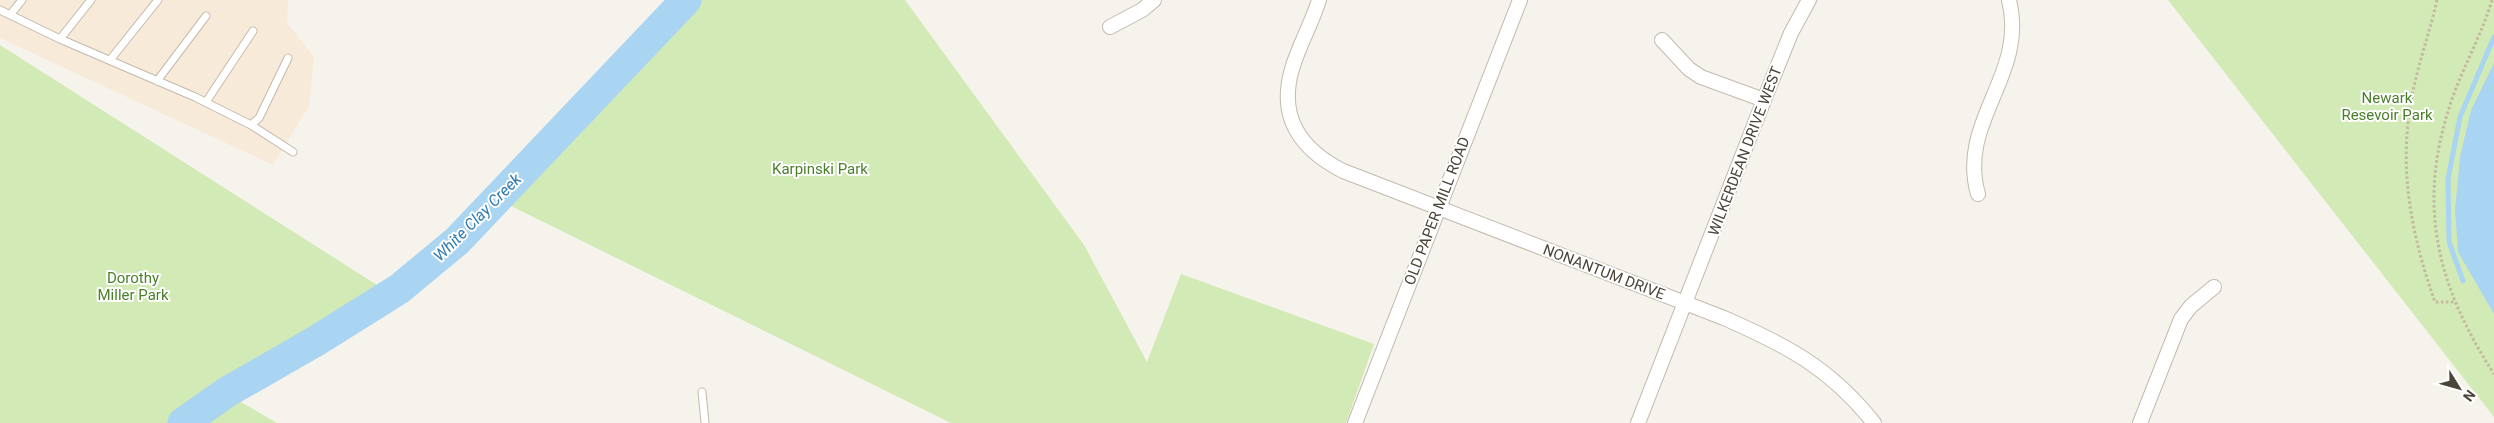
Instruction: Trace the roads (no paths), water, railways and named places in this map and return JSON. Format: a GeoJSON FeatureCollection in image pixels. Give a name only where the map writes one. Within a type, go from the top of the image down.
{"type":"FeatureCollection","features":[{"type":"Feature","properties":{"kind":"street"},"geometry":{"type":"LineString","coordinates":[[1110,27],[1142,10],[1154,0]]}},
{"type":"Feature","properties":{"kind":"street","name":"NONANTUM DRIVE"},"geometry":{"type":"LineString","coordinates":[[1319,0],[1288,85],[1288,102],[1292,123],[1314,154],[1343,171],[1750,329],[1804,357],[1843,388],[1874,423]]}},
{"type":"Feature","properties":{"kind":"street","name":"OLD PAPER MILL ROAD"},"geometry":{"type":"LineString","coordinates":[[1355,423],[1520,0]]}},
{"type":"Feature","properties":{"kind":"street","name":"WILKERDEAN DRIVE WEST"},"geometry":{"type":"LineString","coordinates":[[1638,423],[1791,33],[1809,0]]}},
{"type":"Feature","properties":{"kind":"street"},"geometry":{"type":"LineString","coordinates":[[1978,194],[1973,177],[1972,158],[1977,137],[2009,57],[2013,37],[2013,16],[2009,0]]}},
{"type":"Feature","properties":{"kind":"street"},"geometry":{"type":"LineString","coordinates":[[1662,40],[1689,69],[1701,77],[1764,100]]}},
{"type":"Feature","properties":{"kind":"street"},"geometry":{"type":"LineString","coordinates":[[2140,423],[2182,319],[2190,306],[2214,287]]}},
{"type":"Feature","properties":{"kind":"lane"},"geometry":{"type":"LineString","coordinates":[[10,15],[22,0]]}},
{"type":"Feature","properties":{"kind":"lane"},"geometry":{"type":"LineString","coordinates":[[60,39],[91,0]]}},
{"type":"Feature","properties":{"kind":"lane"},"geometry":{"type":"LineString","coordinates":[[110,60],[158,0]]}},
{"type":"Feature","properties":{"kind":"lane"},"geometry":{"type":"LineString","coordinates":[[0,10],[60,39],[206,102],[251,125],[293,152]]}},
{"type":"Feature","properties":{"kind":"lane"},"geometry":{"type":"LineString","coordinates":[[157,80],[206,16]]}},
{"type":"Feature","properties":{"kind":"lane"},"geometry":{"type":"LineString","coordinates":[[206,102],[253,31]]}},
{"type":"Feature","properties":{"kind":"lane"},"geometry":{"type":"LineString","coordinates":[[251,125],[259,118],[288,58]]}},
{"type":"Feature","properties":{"kind":"lane"},"geometry":{"type":"LineString","coordinates":[[702,392],[705,423]]}},
{"type":"Feature","properties":{"kind":"water"},"geometry":{"type":"Polygon","coordinates":[[[2494,63],[2494,314],[2458,252],[2455,210],[2460,157],[2471,110],[2494,63]]]}},
{"type":"Feature","properties":{"kind":"waterway","name":"White Clay Creek"},"geometry":{"type":"LineString","coordinates":[[183,423],[227,392],[316,341],[399,289],[457,241],[686,0]]}},
{"type":"Feature","properties":{"kind":"waterway"},"geometry":{"type":"LineString","coordinates":[[2463,281],[2449,242],[2448,179],[2460,117],[2494,37]]}},
{"type":"Feature","properties":{"kind":"park label","name":"Newark Resevoir Park"},"geometry":{"type":"Point","coordinates":[2387,106]}},
{"type":"Feature","properties":{"kind":"park label","name":"Karpinski Park"},"geometry":{"type":"Point","coordinates":[820,169]}},
{"type":"Feature","properties":{"kind":"park label","name":"Dorothy Miller Park"},"geometry":{"type":"Point","coordinates":[133,286]}}]}
